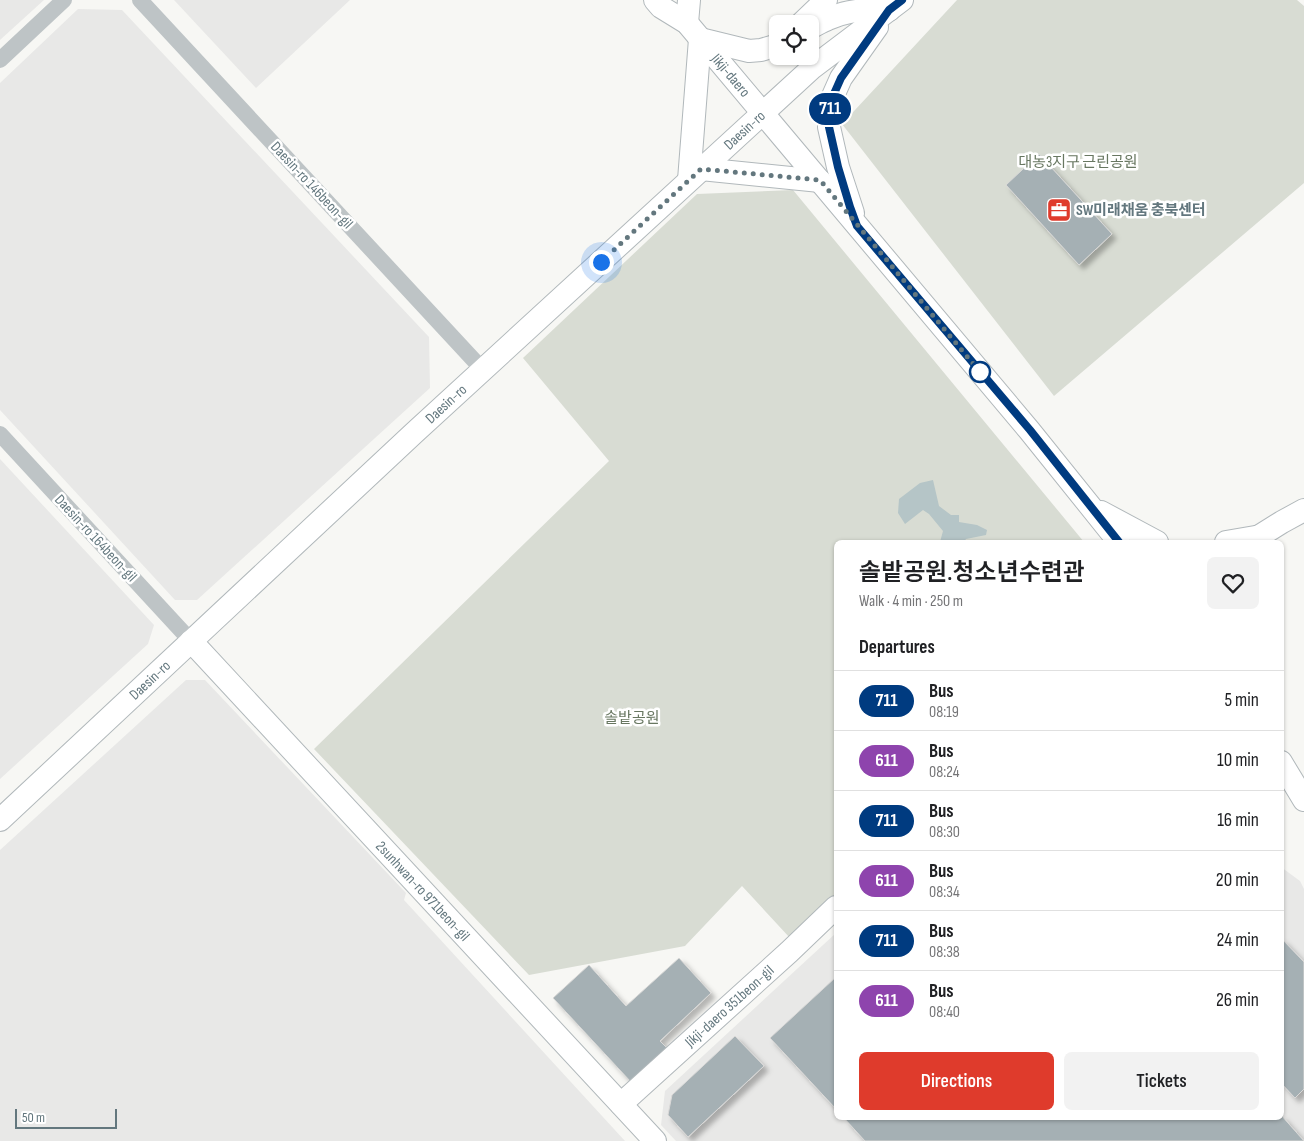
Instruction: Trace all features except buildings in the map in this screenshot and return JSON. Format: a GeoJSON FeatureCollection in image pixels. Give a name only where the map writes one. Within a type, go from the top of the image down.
{"type":"FeatureCollection","features":[{"type":"Feature","properties":{"kind":"street"},"geometry":{"type":"LineString","coordinates":[[0,60],[64,0]]}},
{"type":"Feature","properties":{"kind":"street","name":"Daesin-ro 146beon-gil"},"geometry":{"type":"LineString","coordinates":[[140,0],[483,370]]}},
{"type":"Feature","properties":{"kind":"street","name":"Jikji-daero"},"geometry":{"type":"LineString","coordinates":[[655,0],[694,31],[1030,430],[1117,540]]}},
{"type":"Feature","properties":{"kind":"street"},"geometry":{"type":"LineString","coordinates":[[689,0],[694,31],[695,175],[820,180]]}},
{"type":"Feature","properties":{"kind":"street"},"geometry":{"type":"LineString","coordinates":[[810,15],[826,0]]}},
{"type":"Feature","properties":{"kind":"street"},"geometry":{"type":"LineString","coordinates":[[819,24],[843,14],[875,9],[892,3]]}},
{"type":"Feature","properties":{"kind":"street"},"geometry":{"type":"LineString","coordinates":[[857,226],[838,167],[829,127],[829,112],[833,96],[841,78],[892,3]]}},
{"type":"Feature","properties":{"kind":"street","name":"Daesin-ro"},"geometry":{"type":"LineString","coordinates":[[0,820],[762,113],[812,68],[892,3]]}},
{"type":"Feature","properties":{"kind":"street"},"geometry":{"type":"LineString","coordinates":[[694,31],[749,51],[769,48]]}},
{"type":"Feature","properties":{"kind":"street","name":"Daesin-ro 164beon-gil"},"geometry":{"type":"LineString","coordinates":[[0,434],[191,641]]}},
{"type":"Feature","properties":{"kind":"street"},"geometry":{"type":"LineString","coordinates":[[1090,506],[1153,540]]}},
{"type":"Feature","properties":{"kind":"street"},"geometry":{"type":"LineString","coordinates":[[1256,540],[1304,510]]}},
{"type":"Feature","properties":{"kind":"street","name":"2sunhwan-ro 971beon-gil"},"geometry":{"type":"LineString","coordinates":[[191,641],[655,1141]]}},
{"type":"Feature","properties":{"kind":"street"},"geometry":{"type":"LineString","coordinates":[[1284,767],[1304,800]]}},
{"type":"Feature","properties":{"kind":"street","name":"Jikji-daero 351beon-gil"},"geometry":{"type":"LineString","coordinates":[[621,1104],[834,909]]}},
{"type":"Feature","properties":{"kind":"shaded area"},"geometry":{"type":"Polygon","coordinates":[[[0,0],[44,0],[0,40],[0,0]]]}},
{"type":"Feature","properties":{"kind":"shaded area"},"geometry":{"type":"Polygon","coordinates":[[[174,0],[350,0],[256,88],[174,0]]]}},
{"type":"Feature","properties":{"kind":"shaded area"},"geometry":{"type":"Polygon","coordinates":[[[78,9],[122,10],[429,337],[430,388],[197,600],[175,600],[0,410],[0,83],[78,9]]]}},
{"type":"Feature","properties":{"kind":"shaded area"},"geometry":{"type":"Polygon","coordinates":[[[0,459],[154,625],[148,644],[0,779],[0,459]]]}},
{"type":"Feature","properties":{"kind":"shaded area"},"geometry":{"type":"Polygon","coordinates":[[[933,480],[939,506],[951,515],[959,515],[959,522],[977,525],[987,530],[986,535],[965,540],[941,540],[943,531],[929,514],[923,510],[905,524],[898,513],[899,499],[920,483],[933,480]]]}},
{"type":"Feature","properties":{"kind":"shaded area"},"geometry":{"type":"Polygon","coordinates":[[[186,680],[205,680],[406,893],[404,900],[625,1141],[0,1141],[0,850],[186,680]]]}},
{"type":"Feature","properties":{"kind":"shaded area"},"geometry":{"type":"Polygon","coordinates":[[[1284,869],[1300,881],[1304,889],[1304,1141],[676,1141],[661,1125],[665,1091],[834,935],[834,1120],[1284,1120],[1284,869]]]}},
{"type":"Feature","properties":{"kind":"green space","name":"대농3지구 근린공원"},"geometry":{"type":"Polygon","coordinates":[[[957,0],[1297,0],[1304,6],[1304,183],[1054,396],[842,124],[957,0]]]}},
{"type":"Feature","properties":{"kind":"green space","name":"솔밭공원"},"geometry":{"type":"Polygon","coordinates":[[[793,190],[1082,540],[834,540],[834,897],[790,938],[742,886],[685,946],[529,975],[314,749],[609,461],[523,358],[697,194],[793,190]]]}},
{"type":"Feature","properties":{"kind":"bus line","name":"711"},"geometry":{"type":"LineString","coordinates":[[902,0],[889,10],[841,78],[833,96],[829,112],[829,127],[838,167],[857,226],[1030,430],[1117,540]]}},
{"type":"Feature","properties":{"kind":"place","name":"SW미래채움 충북센터"},"geometry":{"type":"Point","coordinates":[1059,210]}},
{"type":"Feature","properties":{"kind":"route"},"geometry":{"type":"LineString","coordinates":[[601,262],[701,169],[820,180],[980,372]]}}]}
